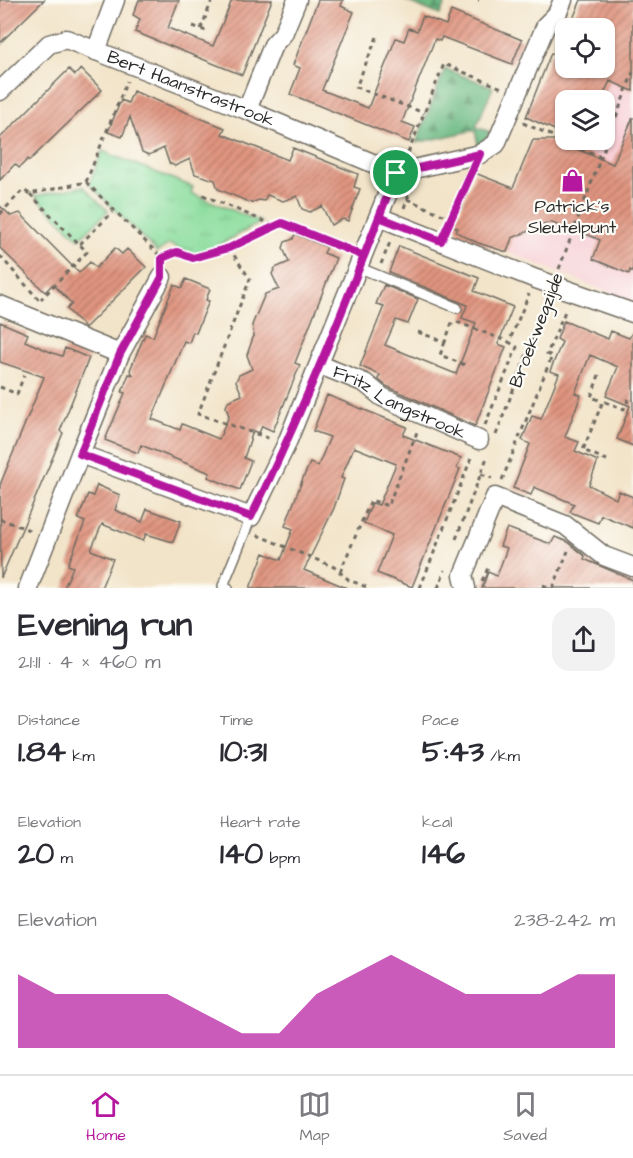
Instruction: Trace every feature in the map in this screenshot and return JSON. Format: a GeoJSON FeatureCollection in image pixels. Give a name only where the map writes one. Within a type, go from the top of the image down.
{"type":"FeatureCollection","features":[{"type":"Feature","properties":{"kind":"street"},"geometry":{"type":"LineString","coordinates":[[96,51],[115,0]]}},
{"type":"Feature","properties":{"kind":"street"},"geometry":{"type":"LineString","coordinates":[[247,110],[273,45],[283,34],[297,0]]}},
{"type":"Feature","properties":{"kind":"street"},"geometry":{"type":"LineString","coordinates":[[80,454],[251,517],[286,445],[362,262],[388,192],[399,172],[480,154],[496,144],[546,25],[557,14],[563,0]]}},
{"type":"Feature","properties":{"kind":"street","name":"Bert Haanstrastrook"},"geometry":{"type":"LineString","coordinates":[[0,91],[49,44],[66,39],[399,172]]}},
{"type":"Feature","properties":{"kind":"street"},"geometry":{"type":"LineString","coordinates":[[379,217],[553,285],[574,290],[633,313]]}},
{"type":"Feature","properties":{"kind":"street"},"geometry":{"type":"LineString","coordinates":[[28,588],[120,354],[162,277]]}},
{"type":"Feature","properties":{"kind":"street"},"geometry":{"type":"LineString","coordinates":[[0,305],[120,354]]}},
{"type":"Feature","properties":{"kind":"street","name":"Fritz Langstrook"},"geometry":{"type":"LineString","coordinates":[[320,365],[365,383],[382,397],[488,444]]}},
{"type":"Feature","properties":{"kind":"street"},"geometry":{"type":"LineString","coordinates":[[466,588],[463,575],[498,489],[565,525],[604,556],[633,567]]}},
{"type":"Feature","properties":{"kind":"lane"},"geometry":{"type":"LineString","coordinates":[[362,262],[457,308]]}},
{"type":"Feature","properties":{"kind":"lane"},"geometry":{"type":"LineString","coordinates":[[228,588],[223,586],[251,517]]}},
{"type":"Feature","properties":{"kind":"path"},"geometry":{"type":"LineString","coordinates":[[201,29],[213,0]]}},
{"type":"Feature","properties":{"kind":"path"},"geometry":{"type":"LineString","coordinates":[[193,26],[209,32]]}},
{"type":"Feature","properties":{"kind":"path"},"geometry":{"type":"LineString","coordinates":[[377,37],[356,87],[424,113]]}},
{"type":"Feature","properties":{"kind":"path"},"geometry":{"type":"LineString","coordinates":[[399,172],[444,64],[516,94]]}},
{"type":"Feature","properties":{"kind":"path"},"geometry":{"type":"LineString","coordinates":[[86,182],[133,66]]}},
{"type":"Feature","properties":{"kind":"path","name":"Broekwegzijde"},"geometry":{"type":"LineString","coordinates":[[453,546],[488,444],[553,285],[632,82],[633,72]]}},
{"type":"Feature","properties":{"kind":"path"},"geometry":{"type":"LineString","coordinates":[[508,117],[601,157]]}},
{"type":"Feature","properties":{"kind":"path"},"geometry":{"type":"LineString","coordinates":[[441,241],[480,154]]}},
{"type":"Feature","properties":{"kind":"path"},"geometry":{"type":"LineString","coordinates":[[30,194],[86,182]]}},
{"type":"Feature","properties":{"kind":"path"},"geometry":{"type":"LineString","coordinates":[[86,182],[113,212],[162,258],[162,277]]}},
{"type":"Feature","properties":{"kind":"path"},"geometry":{"type":"LineString","coordinates":[[0,214],[23,190],[30,194],[87,252],[41,299],[34,319]]}},
{"type":"Feature","properties":{"kind":"path"},"geometry":{"type":"LineString","coordinates":[[388,192],[450,218]]}},
{"type":"Feature","properties":{"kind":"path"},"geometry":{"type":"LineString","coordinates":[[203,195],[275,226]]}},
{"type":"Feature","properties":{"kind":"path"},"geometry":{"type":"LineString","coordinates":[[80,244],[113,212]]}},
{"type":"Feature","properties":{"kind":"path"},"geometry":{"type":"LineString","coordinates":[[162,258],[177,252],[193,258],[229,248],[282,223],[362,262]]}},
{"type":"Feature","properties":{"kind":"path"},"geometry":{"type":"LineString","coordinates":[[229,248],[250,279],[198,414],[286,445]]}},
{"type":"Feature","properties":{"kind":"path"},"geometry":{"type":"LineString","coordinates":[[0,256],[41,299]]}},
{"type":"Feature","properties":{"kind":"path"},"geometry":{"type":"LineString","coordinates":[[498,489],[552,356],[547,354],[574,290]]}},
{"type":"Feature","properties":{"kind":"path"},"geometry":{"type":"LineString","coordinates":[[457,308],[440,355],[465,365]]}},
{"type":"Feature","properties":{"kind":"path"},"geometry":{"type":"LineString","coordinates":[[453,320],[509,342]]}},
{"type":"Feature","properties":{"kind":"path"},"geometry":{"type":"LineString","coordinates":[[418,332],[445,342]]}},
{"type":"Feature","properties":{"kind":"path"},"geometry":{"type":"LineString","coordinates":[[0,387],[17,394],[24,375]]}},
{"type":"Feature","properties":{"kind":"path"},"geometry":{"type":"LineString","coordinates":[[599,375],[591,397],[624,409],[628,398],[633,400]]}},
{"type":"Feature","properties":{"kind":"path"},"geometry":{"type":"LineString","coordinates":[[603,401],[583,450],[607,460]]}},
{"type":"Feature","properties":{"kind":"path"},"geometry":{"type":"LineString","coordinates":[[340,572],[371,500],[388,506],[423,416]]}},
{"type":"Feature","properties":{"kind":"path"},"geometry":{"type":"LineString","coordinates":[[251,517],[255,534],[340,572],[349,580],[369,588]]}},
{"type":"Feature","properties":{"kind":"path"},"geometry":{"type":"LineString","coordinates":[[0,519],[49,538]]}},
{"type":"Feature","properties":{"kind":"path"},"geometry":{"type":"LineString","coordinates":[[543,585],[552,588],[575,533]]}},
{"type":"Feature","properties":{"kind":"path"},"geometry":{"type":"LineString","coordinates":[[438,588],[446,567]]}},
{"type":"Feature","properties":{"kind":"shaded area"},"geometry":{"type":"Polygon","coordinates":[[[633,0],[633,302],[507,252],[555,136],[555,150],[615,150],[615,90],[576,90],[582,78],[615,78],[615,42],[633,0]]]}},
{"type":"Feature","properties":{"kind":"green space"},"geometry":{"type":"Polygon","coordinates":[[[404,0],[447,0],[440,15],[404,0]]]}},
{"type":"Feature","properties":{"kind":"green space"},"geometry":{"type":"Polygon","coordinates":[[[445,69],[493,87],[476,127],[490,132],[483,144],[478,144],[475,130],[416,143],[445,69]]]}},
{"type":"Feature","properties":{"kind":"green space"},"geometry":{"type":"Polygon","coordinates":[[[102,151],[193,187],[191,193],[261,222],[203,254],[192,255],[169,244],[157,252],[89,184],[102,151]]]}},
{"type":"Feature","properties":{"kind":"green space"},"geometry":{"type":"Polygon","coordinates":[[[83,186],[108,211],[79,239],[35,196],[83,186]]]}},
{"type":"Feature","properties":{"kind":"building"},"geometry":{"type":"Polygon","coordinates":[[[0,0],[44,0],[0,43],[0,0]]]}},
{"type":"Feature","properties":{"kind":"building"},"geometry":{"type":"Polygon","coordinates":[[[139,0],[179,0],[168,28],[213,46],[232,0],[272,0],[242,75],[135,32],[140,19],[133,15],[139,0]]]}},
{"type":"Feature","properties":{"kind":"building"},"geometry":{"type":"Polygon","coordinates":[[[318,0],[343,0],[341,6],[354,12],[322,90],[368,108],[396,38],[404,41],[409,28],[417,31],[423,16],[446,25],[451,11],[522,40],[512,64],[442,37],[440,41],[435,39],[402,122],[415,127],[409,142],[290,94],[300,68],[293,65],[318,0]]]}},
{"type":"Feature","properties":{"kind":"building"},"geometry":{"type":"Polygon","coordinates":[[[581,0],[633,0],[633,91],[610,81],[606,90],[555,90],[555,130],[526,117],[551,53],[555,55],[555,78],[615,78],[615,18],[573,18],[581,0]]]}},
{"type":"Feature","properties":{"kind":"building"},"geometry":{"type":"Polygon","coordinates":[[[69,69],[75,75],[81,69],[102,90],[29,161],[28,159],[19,168],[15,164],[0,180],[0,138],[69,69]]]}},
{"type":"Feature","properties":{"kind":"building"},"geometry":{"type":"Polygon","coordinates":[[[133,91],[225,128],[222,134],[288,160],[293,148],[358,174],[354,187],[360,189],[348,221],[343,219],[331,225],[322,206],[310,212],[302,209],[297,196],[283,201],[267,195],[264,201],[251,203],[218,189],[215,180],[195,174],[190,159],[175,166],[169,163],[164,148],[149,155],[142,152],[130,117],[122,137],[108,132],[121,100],[128,103],[133,91]]]}},
{"type":"Feature","properties":{"kind":"building"},"geometry":{"type":"Polygon","coordinates":[[[633,117],[633,272],[630,270],[629,274],[593,259],[600,240],[565,225],[564,228],[550,222],[512,238],[507,252],[478,243],[456,232],[458,228],[450,225],[456,210],[460,211],[475,173],[513,188],[533,140],[555,140],[555,150],[579,150],[613,164],[633,117]]]}},
{"type":"Feature","properties":{"kind":"building"},"geometry":{"type":"Polygon","coordinates":[[[0,206],[11,216],[20,213],[79,273],[90,262],[96,268],[115,248],[122,254],[127,249],[146,267],[85,328],[67,309],[72,304],[53,284],[45,292],[0,248],[0,206]]]}},
{"type":"Feature","properties":{"kind":"building"},"geometry":{"type":"Polygon","coordinates":[[[295,234],[327,247],[324,253],[336,258],[295,363],[300,365],[273,431],[262,426],[259,433],[253,431],[244,458],[251,461],[240,490],[208,477],[210,473],[141,445],[138,453],[105,440],[125,393],[122,392],[129,374],[133,375],[130,370],[145,334],[153,337],[174,285],[182,288],[186,279],[210,289],[206,300],[209,301],[196,333],[193,332],[189,343],[184,341],[152,419],[180,430],[182,424],[219,439],[229,416],[226,407],[228,401],[242,395],[236,381],[239,375],[252,369],[247,355],[254,335],[252,325],[265,294],[279,289],[272,274],[275,268],[289,262],[283,248],[285,242],[293,239],[295,234]]]}},
{"type":"Feature","properties":{"kind":"building"},"geometry":{"type":"Polygon","coordinates":[[[399,246],[479,278],[474,291],[513,307],[498,344],[506,347],[475,426],[386,386],[378,379],[380,375],[360,366],[384,306],[376,304],[384,285],[418,299],[408,324],[396,320],[385,345],[456,374],[476,323],[462,318],[467,305],[389,272],[399,246]]]}},
{"type":"Feature","properties":{"kind":"building"},"geometry":{"type":"Polygon","coordinates":[[[564,321],[608,339],[611,331],[629,338],[633,331],[633,446],[617,439],[630,406],[606,396],[618,367],[590,355],[575,393],[581,395],[565,437],[579,442],[575,451],[598,461],[589,485],[616,499],[619,491],[633,497],[633,528],[601,515],[598,523],[570,512],[574,504],[534,487],[531,495],[513,488],[530,444],[522,440],[532,416],[541,419],[559,374],[550,371],[562,342],[557,339],[564,321]]]}},
{"type":"Feature","properties":{"kind":"building"},"geometry":{"type":"Polygon","coordinates":[[[0,322],[28,334],[25,341],[53,353],[62,356],[65,348],[89,358],[60,431],[63,433],[1,578],[0,485],[44,377],[0,362],[0,322]]]}},
{"type":"Feature","properties":{"kind":"building"},"geometry":{"type":"Polygon","coordinates":[[[327,395],[407,427],[403,435],[461,458],[457,468],[460,469],[412,587],[377,573],[392,535],[364,523],[372,503],[379,505],[396,464],[354,447],[341,478],[344,479],[334,508],[304,570],[347,588],[250,588],[264,553],[281,560],[293,529],[285,526],[303,478],[310,463],[318,466],[330,437],[313,431],[327,395]]]}},
{"type":"Feature","properties":{"kind":"building"},"geometry":{"type":"Polygon","coordinates":[[[97,485],[120,495],[115,510],[142,522],[147,509],[181,521],[173,542],[146,534],[143,541],[102,524],[91,550],[113,559],[101,588],[64,588],[73,567],[68,565],[85,522],[78,519],[88,494],[93,496],[97,485]]]}},
{"type":"Feature","properties":{"kind":"building"},"geometry":{"type":"Polygon","coordinates":[[[507,528],[551,544],[555,537],[568,542],[585,556],[584,559],[633,580],[633,588],[482,588],[488,572],[497,576],[507,548],[500,546],[507,528]]]}},
{"type":"Feature","properties":{"kind":"place","name":"Patrick's Sleutelpunt"},"geometry":{"type":"Point","coordinates":[572,180]}},
{"type":"Feature","properties":{"kind":"route"},"geometry":{"type":"LineString","coordinates":[[396,173],[379,217],[364,256],[282,223],[229,248],[193,258],[177,252],[162,258],[162,277],[120,354],[80,454],[251,517],[286,445],[360,268],[379,217],[441,241],[480,154],[396,173]]}}]}
